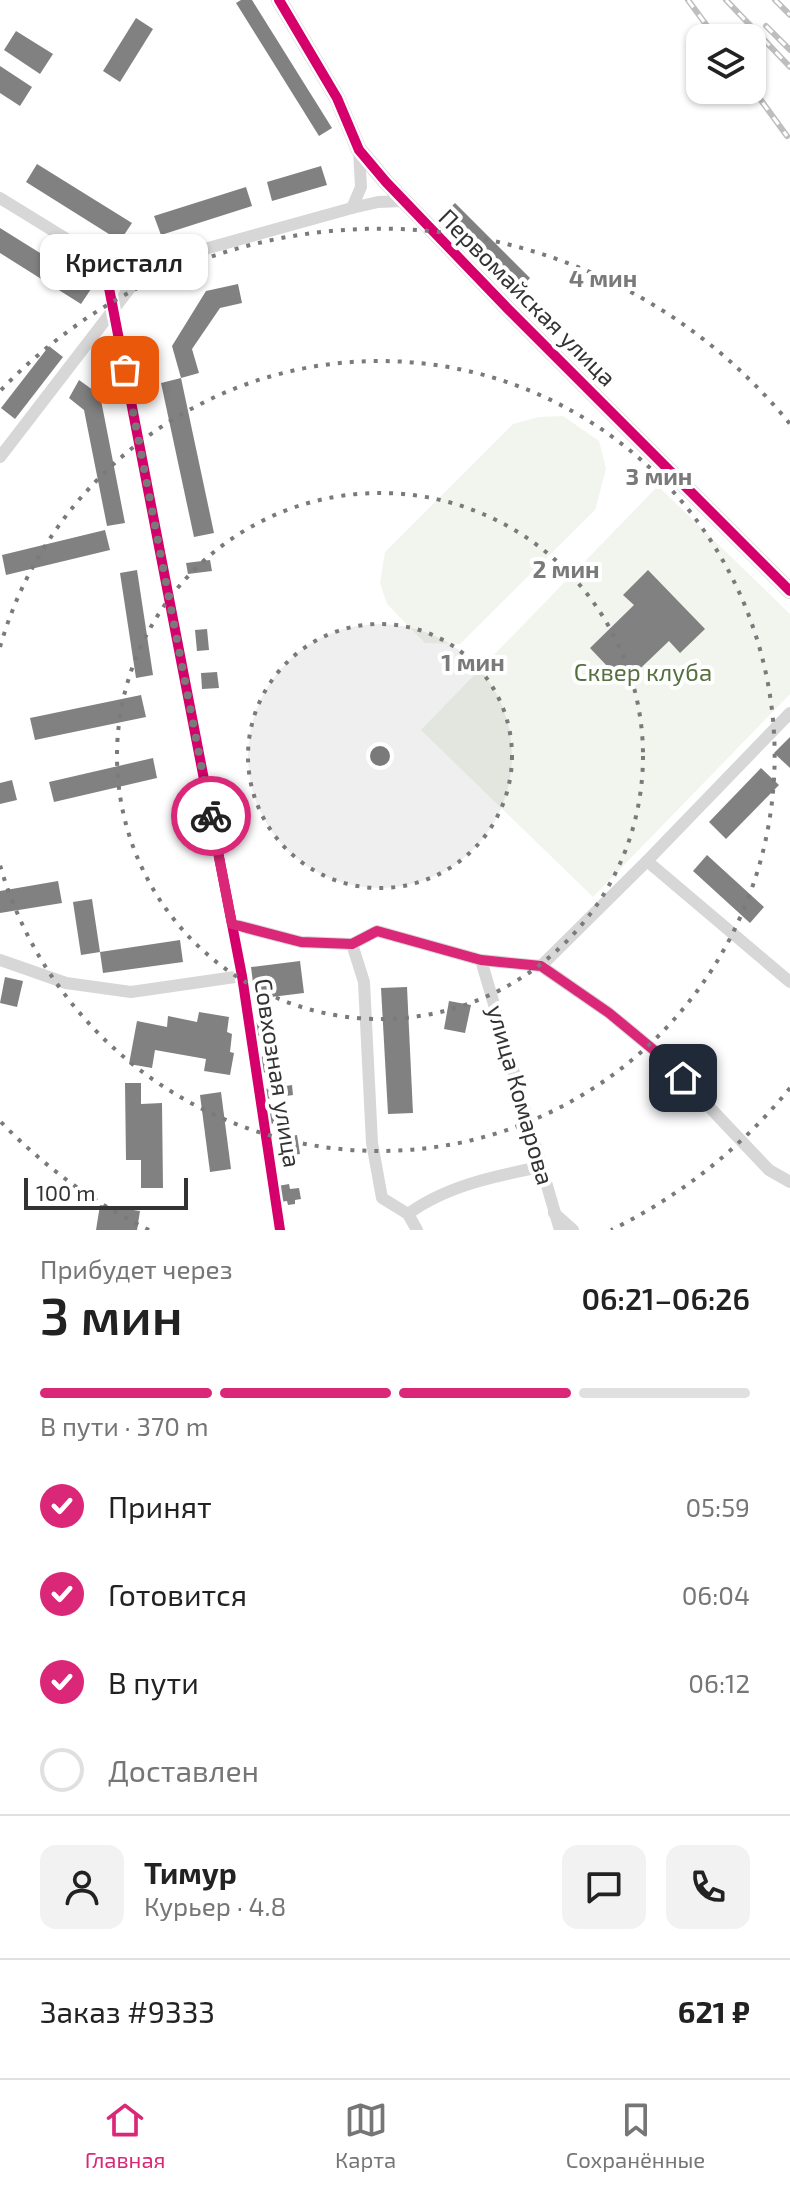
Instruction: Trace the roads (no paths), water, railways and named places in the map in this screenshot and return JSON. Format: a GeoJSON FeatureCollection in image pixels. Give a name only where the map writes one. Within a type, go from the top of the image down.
{"type":"FeatureCollection","features":[{"type":"Feature","properties":{"kind":"street","name":"Первомайская улица"},"geometry":{"type":"LineString","coordinates":[[279,0],[337,98],[359,150],[403,201],[790,591]]}},
{"type":"Feature","properties":{"kind":"street"},"geometry":{"type":"LineString","coordinates":[[352,208],[361,187],[359,150]]}},
{"type":"Feature","properties":{"kind":"street"},"geometry":{"type":"LineString","coordinates":[[0,198],[104,262],[143,271]]}},
{"type":"Feature","properties":{"kind":"street"},"geometry":{"type":"LineString","coordinates":[[0,457],[143,271],[158,262],[352,208],[378,202],[403,201]]}},
{"type":"Feature","properties":{"kind":"street","name":"Совхозная улица"},"geometry":{"type":"LineString","coordinates":[[104,262],[242,976],[280,1230]]}},
{"type":"Feature","properties":{"kind":"street"},"geometry":{"type":"LineString","coordinates":[[541,966],[790,713]]}},
{"type":"Feature","properties":{"kind":"street"},"geometry":{"type":"LineString","coordinates":[[647,861],[790,982]]}},
{"type":"Feature","properties":{"kind":"street"},"geometry":{"type":"LineString","coordinates":[[232,924],[301,942],[352,944],[377,931],[481,960],[541,966],[609,1013],[661,1056],[769,1170],[790,1182]]}},
{"type":"Feature","properties":{"kind":"street"},"geometry":{"type":"LineString","coordinates":[[352,944],[364,982],[372,1143],[382,1198],[408,1214],[417,1230]]}},
{"type":"Feature","properties":{"kind":"street"},"geometry":{"type":"LineString","coordinates":[[0,960],[66,983],[131,992],[242,976]]}},
{"type":"Feature","properties":{"kind":"street","name":"улица Комарова"},"geometry":{"type":"LineString","coordinates":[[481,960],[560,1230]]}},
{"type":"Feature","properties":{"kind":"street"},"geometry":{"type":"LineString","coordinates":[[408,1214],[422,1204],[494,1175],[540,1167]]}},
{"type":"Feature","properties":{"kind":"street"},"geometry":{"type":"LineString","coordinates":[[553,1211],[573,1230]]}},
{"type":"Feature","properties":{"kind":"railway"},"geometry":{"type":"LineString","coordinates":[[688,0],[706,24]]}},
{"type":"Feature","properties":{"kind":"railway"},"geometry":{"type":"LineString","coordinates":[[726,0],[790,67]]}},
{"type":"Feature","properties":{"kind":"railway"},"geometry":{"type":"LineString","coordinates":[[775,0],[790,15]]}},
{"type":"Feature","properties":{"kind":"railway"},"geometry":{"type":"LineString","coordinates":[[766,26],[790,50]]}},
{"type":"Feature","properties":{"kind":"railway"},"geometry":{"type":"LineString","coordinates":[[764,104],[787,136]]}},
{"type":"Feature","properties":{"kind":"place","name":"Кристалл"},"geometry":{"type":"Point","coordinates":[125,370]}},
{"type":"Feature","properties":{"kind":"park label","name":"Сквер клуба"},"geometry":{"type":"Point","coordinates":[643,673]}}]}
